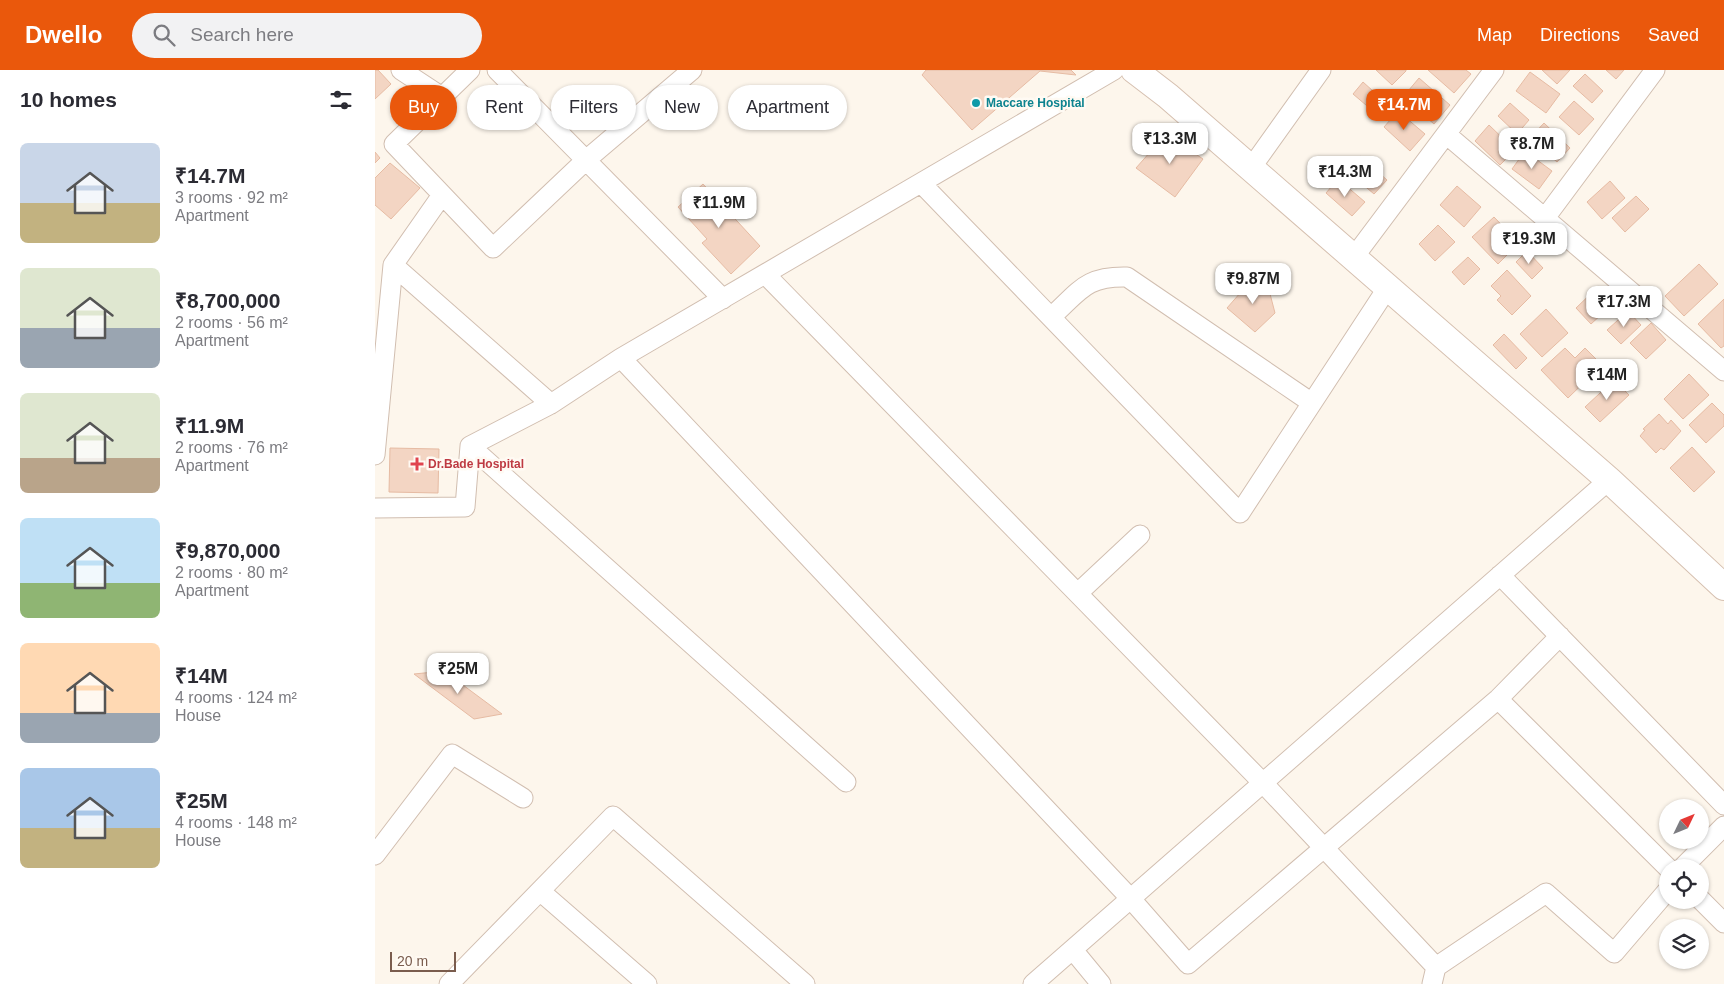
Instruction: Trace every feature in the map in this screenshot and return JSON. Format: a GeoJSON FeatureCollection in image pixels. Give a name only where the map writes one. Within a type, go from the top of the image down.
{"type":"FeatureCollection","features":[{"type":"Feature","properties":{"kind":"street"},"geometry":{"type":"LineString","coordinates":[[401,70],[424,85]]}},
{"type":"Feature","properties":{"kind":"street"},"geometry":{"type":"LineString","coordinates":[[454,85],[470,70]]}},
{"type":"Feature","properties":{"kind":"street"},"geometry":{"type":"LineString","coordinates":[[497,70],[723,299]]}},
{"type":"Feature","properties":{"kind":"street"},"geometry":{"type":"LineString","coordinates":[[408,130],[394,144],[493,248],[585,160],[692,70]]}},
{"type":"Feature","properties":{"kind":"street"},"geometry":{"type":"LineString","coordinates":[[470,446],[551,404],[621,358],[1114,70]]}},
{"type":"Feature","properties":{"kind":"street"},"geometry":{"type":"LineString","coordinates":[[1134,70],[1169,96],[1609,480],[1724,587]]}},
{"type":"Feature","properties":{"kind":"street"},"geometry":{"type":"LineString","coordinates":[[1251,168],[1321,70]]}},
{"type":"Feature","properties":{"kind":"street"},"geometry":{"type":"LineString","coordinates":[[1354,257],[1494,70]]}},
{"type":"Feature","properties":{"kind":"street"},"geometry":{"type":"LineString","coordinates":[[1545,218],[1655,70]]}},
{"type":"Feature","properties":{"kind":"street"},"geometry":{"type":"LineString","coordinates":[[1445,134],[1724,371]]}},
{"type":"Feature","properties":{"kind":"street"},"geometry":{"type":"LineString","coordinates":[[921,183],[1240,513],[1388,287]]}},
{"type":"Feature","properties":{"kind":"street"},"geometry":{"type":"LineString","coordinates":[[375,455],[393,265],[442,195]]}},
{"type":"Feature","properties":{"kind":"street"},"geometry":{"type":"LineString","coordinates":[[393,265],[551,404]]}},
{"type":"Feature","properties":{"kind":"street"},"geometry":{"type":"LineString","coordinates":[[765,274],[1263,783],[1325,848],[1434,975],[1546,893],[1613,953],[1659,900]]}},
{"type":"Feature","properties":{"kind":"street"},"geometry":{"type":"LineString","coordinates":[[1051,317],[1089,282],[1108,277],[1127,278],[1312,403]]}},
{"type":"Feature","properties":{"kind":"street"},"geometry":{"type":"LineString","coordinates":[[621,358],[1131,899],[1188,964],[1498,699],[1560,636]]}},
{"type":"Feature","properties":{"kind":"street"},"geometry":{"type":"LineString","coordinates":[[375,508],[465,507],[470,446]]}},
{"type":"Feature","properties":{"kind":"street"},"geometry":{"type":"LineString","coordinates":[[470,446],[846,782]]}},
{"type":"Feature","properties":{"kind":"street"},"geometry":{"type":"LineString","coordinates":[[1033,984],[1609,480]]}},
{"type":"Feature","properties":{"kind":"street"},"geometry":{"type":"LineString","coordinates":[[1078,593],[1140,535]]}},
{"type":"Feature","properties":{"kind":"street"},"geometry":{"type":"LineString","coordinates":[[1500,575],[1724,805]]}},
{"type":"Feature","properties":{"kind":"street"},"geometry":{"type":"LineString","coordinates":[[1498,699],[1659,859]]}},
{"type":"Feature","properties":{"kind":"street"},"geometry":{"type":"LineString","coordinates":[[375,855],[452,754],[523,798]]}},
{"type":"Feature","properties":{"kind":"street"},"geometry":{"type":"LineString","coordinates":[[449,984],[613,816],[805,984]]}},
{"type":"Feature","properties":{"kind":"street"},"geometry":{"type":"LineString","coordinates":[[1691,859],[1724,826]]}},
{"type":"Feature","properties":{"kind":"street"},"geometry":{"type":"LineString","coordinates":[[540,891],[647,984]]}},
{"type":"Feature","properties":{"kind":"street"},"geometry":{"type":"LineString","coordinates":[[1709,908],[1724,923]]}},
{"type":"Feature","properties":{"kind":"street"},"geometry":{"type":"LineString","coordinates":[[1073,950],[1101,984]]}},
{"type":"Feature","properties":{"kind":"building"},"geometry":{"type":"Polygon","coordinates":[[[375,70],[378,70],[391,84],[375,99],[375,70]]]}},
{"type":"Feature","properties":{"kind":"building","name":"Maccare Hospital"},"geometry":{"type":"Polygon","coordinates":[[[926,70],[1071,70],[1076,75],[1040,71],[972,130],[922,75],[926,70]]]}},
{"type":"Feature","properties":{"kind":"building"},"geometry":{"type":"Polygon","coordinates":[[[1376,70],[1406,70],[1406,71],[1392,85],[1376,70]]]}},
{"type":"Feature","properties":{"kind":"building"},"geometry":{"type":"Polygon","coordinates":[[[1428,70],[1466,70],[1471,74],[1454,93],[1428,70]]]}},
{"type":"Feature","properties":{"kind":"building"},"geometry":{"type":"Polygon","coordinates":[[[1542,70],[1570,70],[1557,84],[1542,70]]]}},
{"type":"Feature","properties":{"kind":"building"},"geometry":{"type":"Polygon","coordinates":[[[1606,70],[1624,70],[1616,79],[1606,70]]]}},
{"type":"Feature","properties":{"kind":"building"},"geometry":{"type":"Polygon","coordinates":[[[1530,72],[1560,94],[1546,113],[1516,91],[1530,72]]]}},
{"type":"Feature","properties":{"kind":"building"},"geometry":{"type":"Polygon","coordinates":[[[1585,74],[1603,91],[1592,103],[1573,86],[1585,74]]]}},
{"type":"Feature","properties":{"kind":"building"},"geometry":{"type":"Polygon","coordinates":[[[1419,78],[1450,105],[1434,124],[1403,97],[1419,78]]]}},
{"type":"Feature","properties":{"kind":"building"},"geometry":{"type":"Polygon","coordinates":[[[1363,82],[1383,100],[1373,111],[1353,94],[1363,82]]]}},
{"type":"Feature","properties":{"kind":"building"},"geometry":{"type":"Polygon","coordinates":[[[1574,101],[1594,119],[1579,135],[1559,117],[1574,101]]]}},
{"type":"Feature","properties":{"kind":"building"},"geometry":{"type":"Polygon","coordinates":[[[1510,103],[1529,120],[1517,134],[1498,116],[1510,103]]]}},
{"type":"Feature","properties":{"kind":"building"},"geometry":{"type":"Polygon","coordinates":[[[1398,111],[1425,134],[1410,151],[1384,127],[1398,111]]]}},
{"type":"Feature","properties":{"kind":"building"},"geometry":{"type":"Polygon","coordinates":[[[1544,123],[1570,148],[1557,162],[1530,138],[1544,123]]]}},
{"type":"Feature","properties":{"kind":"building"},"geometry":{"type":"Polygon","coordinates":[[[1489,125],[1515,150],[1500,165],[1475,141],[1489,125]]]}},
{"type":"Feature","properties":{"kind":"building"},"geometry":{"type":"Polygon","coordinates":[[[1166,134],[1203,159],[1175,197],[1136,168],[1166,134]]]}},
{"type":"Feature","properties":{"kind":"building"},"geometry":{"type":"Polygon","coordinates":[[[1525,151],[1552,171],[1539,189],[1512,169],[1525,151]]]}},
{"type":"Feature","properties":{"kind":"building"},"geometry":{"type":"Polygon","coordinates":[[[375,152],[380,158],[375,163],[375,152]]]}},
{"type":"Feature","properties":{"kind":"building"},"geometry":{"type":"Polygon","coordinates":[[[1360,156],[1387,180],[1374,194],[1347,171],[1360,156]]]}},
{"type":"Feature","properties":{"kind":"building"},"geometry":{"type":"Polygon","coordinates":[[[390,163],[420,188],[391,219],[375,205],[375,178],[390,163]]]}},
{"type":"Feature","properties":{"kind":"building"},"geometry":{"type":"Polygon","coordinates":[[[1338,179],[1365,202],[1352,216],[1326,193],[1338,179]]]}},
{"type":"Feature","properties":{"kind":"building"},"geometry":{"type":"Polygon","coordinates":[[[1610,181],[1625,198],[1602,219],[1587,202],[1610,181]]]}},
{"type":"Feature","properties":{"kind":"building"},"geometry":{"type":"Polygon","coordinates":[[[703,184],[760,246],[731,274],[702,243],[707,239],[678,207],[703,184]]]}},
{"type":"Feature","properties":{"kind":"building"},"geometry":{"type":"Polygon","coordinates":[[[1457,186],[1481,207],[1464,227],[1440,205],[1457,186]]]}},
{"type":"Feature","properties":{"kind":"building"},"geometry":{"type":"Polygon","coordinates":[[[1636,196],[1649,209],[1625,232],[1612,218],[1636,196]]]}},
{"type":"Feature","properties":{"kind":"building"},"geometry":{"type":"Polygon","coordinates":[[[1494,217],[1519,243],[1498,264],[1472,237],[1494,217]]]}},
{"type":"Feature","properties":{"kind":"building"},"geometry":{"type":"Polygon","coordinates":[[[1438,225],[1455,242],[1435,261],[1419,244],[1438,225]]]}},
{"type":"Feature","properties":{"kind":"building"},"geometry":{"type":"Polygon","coordinates":[[[1527,251],[1543,268],[1532,279],[1516,262],[1527,251]]]}},
{"type":"Feature","properties":{"kind":"building"},"geometry":{"type":"Polygon","coordinates":[[[1468,257],[1480,269],[1464,285],[1452,272],[1468,257]]]}},
{"type":"Feature","properties":{"kind":"building"},"geometry":{"type":"Polygon","coordinates":[[[1699,264],[1718,284],[1684,316],[1665,296],[1699,264]]]}},
{"type":"Feature","properties":{"kind":"building"},"geometry":{"type":"Polygon","coordinates":[[[1507,270],[1531,296],[1512,315],[1497,300],[1501,296],[1491,286],[1507,270]]]}},
{"type":"Feature","properties":{"kind":"building"},"geometry":{"type":"Polygon","coordinates":[[[1255,276],[1269,290],[1275,313],[1255,332],[1227,308],[1255,276]]]}},
{"type":"Feature","properties":{"kind":"building"},"geometry":{"type":"Polygon","coordinates":[[[1599,286],[1615,302],[1591,324],[1576,308],[1599,286]]]}},
{"type":"Feature","properties":{"kind":"building"},"geometry":{"type":"Polygon","coordinates":[[[1724,299],[1724,346],[1721,348],[1698,324],[1724,299]]]}},
{"type":"Feature","properties":{"kind":"building"},"geometry":{"type":"Polygon","coordinates":[[[1546,309],[1568,333],[1542,357],[1520,334],[1546,309]]]}},
{"type":"Feature","properties":{"kind":"building"},"geometry":{"type":"Polygon","coordinates":[[[1628,311],[1641,325],[1621,344],[1607,330],[1628,311]]]}},
{"type":"Feature","properties":{"kind":"building"},"geometry":{"type":"Polygon","coordinates":[[[1651,323],[1666,340],[1646,359],[1630,343],[1651,323]]]}},
{"type":"Feature","properties":{"kind":"building"},"geometry":{"type":"Polygon","coordinates":[[[1504,334],[1527,358],[1516,369],[1493,345],[1504,334]]]}},
{"type":"Feature","properties":{"kind":"building"},"geometry":{"type":"Polygon","coordinates":[[[1565,348],[1575,358],[1585,348],[1602,365],[1568,398],[1541,370],[1565,348]]]}},
{"type":"Feature","properties":{"kind":"building"},"geometry":{"type":"Polygon","coordinates":[[[1689,374],[1709,395],[1683,419],[1664,399],[1689,374]]]}},
{"type":"Feature","properties":{"kind":"building"},"geometry":{"type":"Polygon","coordinates":[[[1614,380],[1629,395],[1600,422],[1585,407],[1614,380]]]}},
{"type":"Feature","properties":{"kind":"building"},"geometry":{"type":"Polygon","coordinates":[[[1712,403],[1724,415],[1724,426],[1706,443],[1689,425],[1712,403]]]}},
{"type":"Feature","properties":{"kind":"building"},"geometry":{"type":"Polygon","coordinates":[[[1659,414],[1668,424],[1671,420],[1681,431],[1664,450],[1661,448],[1656,453],[1640,436],[1645,430],[1643,429],[1659,414]]]}},
{"type":"Feature","properties":{"kind":"building"},"geometry":{"type":"Polygon","coordinates":[[[1692,447],[1715,472],[1694,492],[1670,468],[1692,447]]]}},
{"type":"Feature","properties":{"kind":"building"},"geometry":{"type":"Polygon","coordinates":[[[390,448],[439,449],[438,493],[389,492],[390,448]]]}},
{"type":"Feature","properties":{"kind":"building"},"geometry":{"type":"Polygon","coordinates":[[[444,671],[502,714],[474,719],[414,674],[444,671]]]}},
{"type":"Feature","properties":{"kind":"place","name":"Maccare Hospital"},"geometry":{"type":"Point","coordinates":[976,103]}},
{"type":"Feature","properties":{"kind":"place","name":"Dr.Bade Hospital"},"geometry":{"type":"Point","coordinates":[417,464]}}]}
